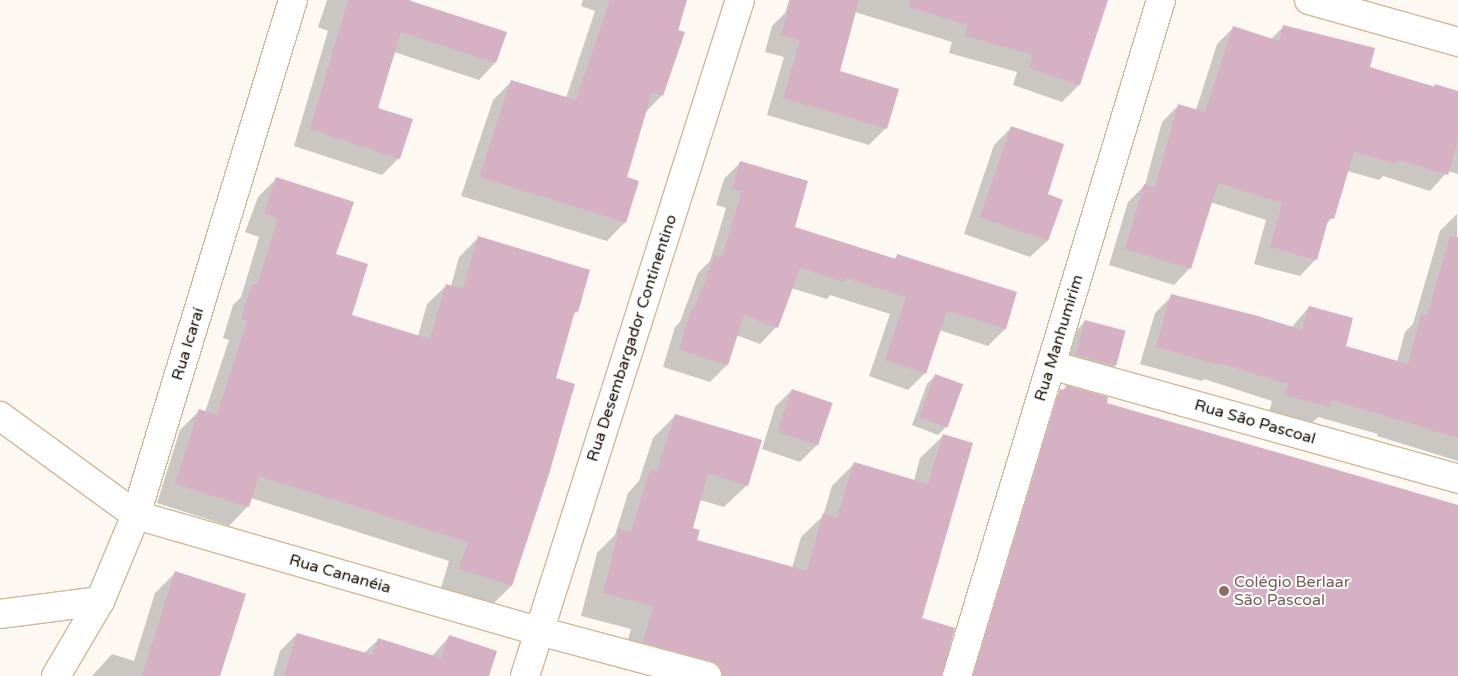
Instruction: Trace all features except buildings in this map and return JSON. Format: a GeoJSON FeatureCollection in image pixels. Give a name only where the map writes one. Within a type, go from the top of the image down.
{"type":"FeatureCollection","features":[{"type":"Feature","properties":{"kind":"street","name":"Rua Icaraí"},"geometry":{"type":"LineString","coordinates":[[56,676],[100,601],[136,515],[293,0]]}},
{"type":"Feature","properties":{"kind":"street","name":"Rua Desembargador Continentino"},"geometry":{"type":"LineString","coordinates":[[525,676],[740,0]]}},
{"type":"Feature","properties":{"kind":"street","name":"Rua Manhumirim"},"geometry":{"type":"LineString","coordinates":[[957,676],[1161,0]]}},
{"type":"Feature","properties":{"kind":"street"},"geometry":{"type":"LineString","coordinates":[[1309,0],[1458,42]]}},
{"type":"Feature","properties":{"kind":"street"},"geometry":{"type":"LineString","coordinates":[[1428,33],[1458,24]]}},
{"type":"Feature","properties":{"kind":"street","name":"Rua São Pascoal"},"geometry":{"type":"LineString","coordinates":[[1051,365],[1458,479]]}},
{"type":"Feature","properties":{"kind":"street","name":"Rua Cananéia"},"geometry":{"type":"LineString","coordinates":[[0,416],[136,515],[539,631],[706,676]]}},
{"type":"Feature","properties":{"kind":"street"},"geometry":{"type":"LineString","coordinates":[[0,614],[100,601]]}},
{"type":"Feature","properties":{"kind":"place","name":"Colégio Berlaar São Pascoal"},"geometry":{"type":"Point","coordinates":[1224,591]}}]}
